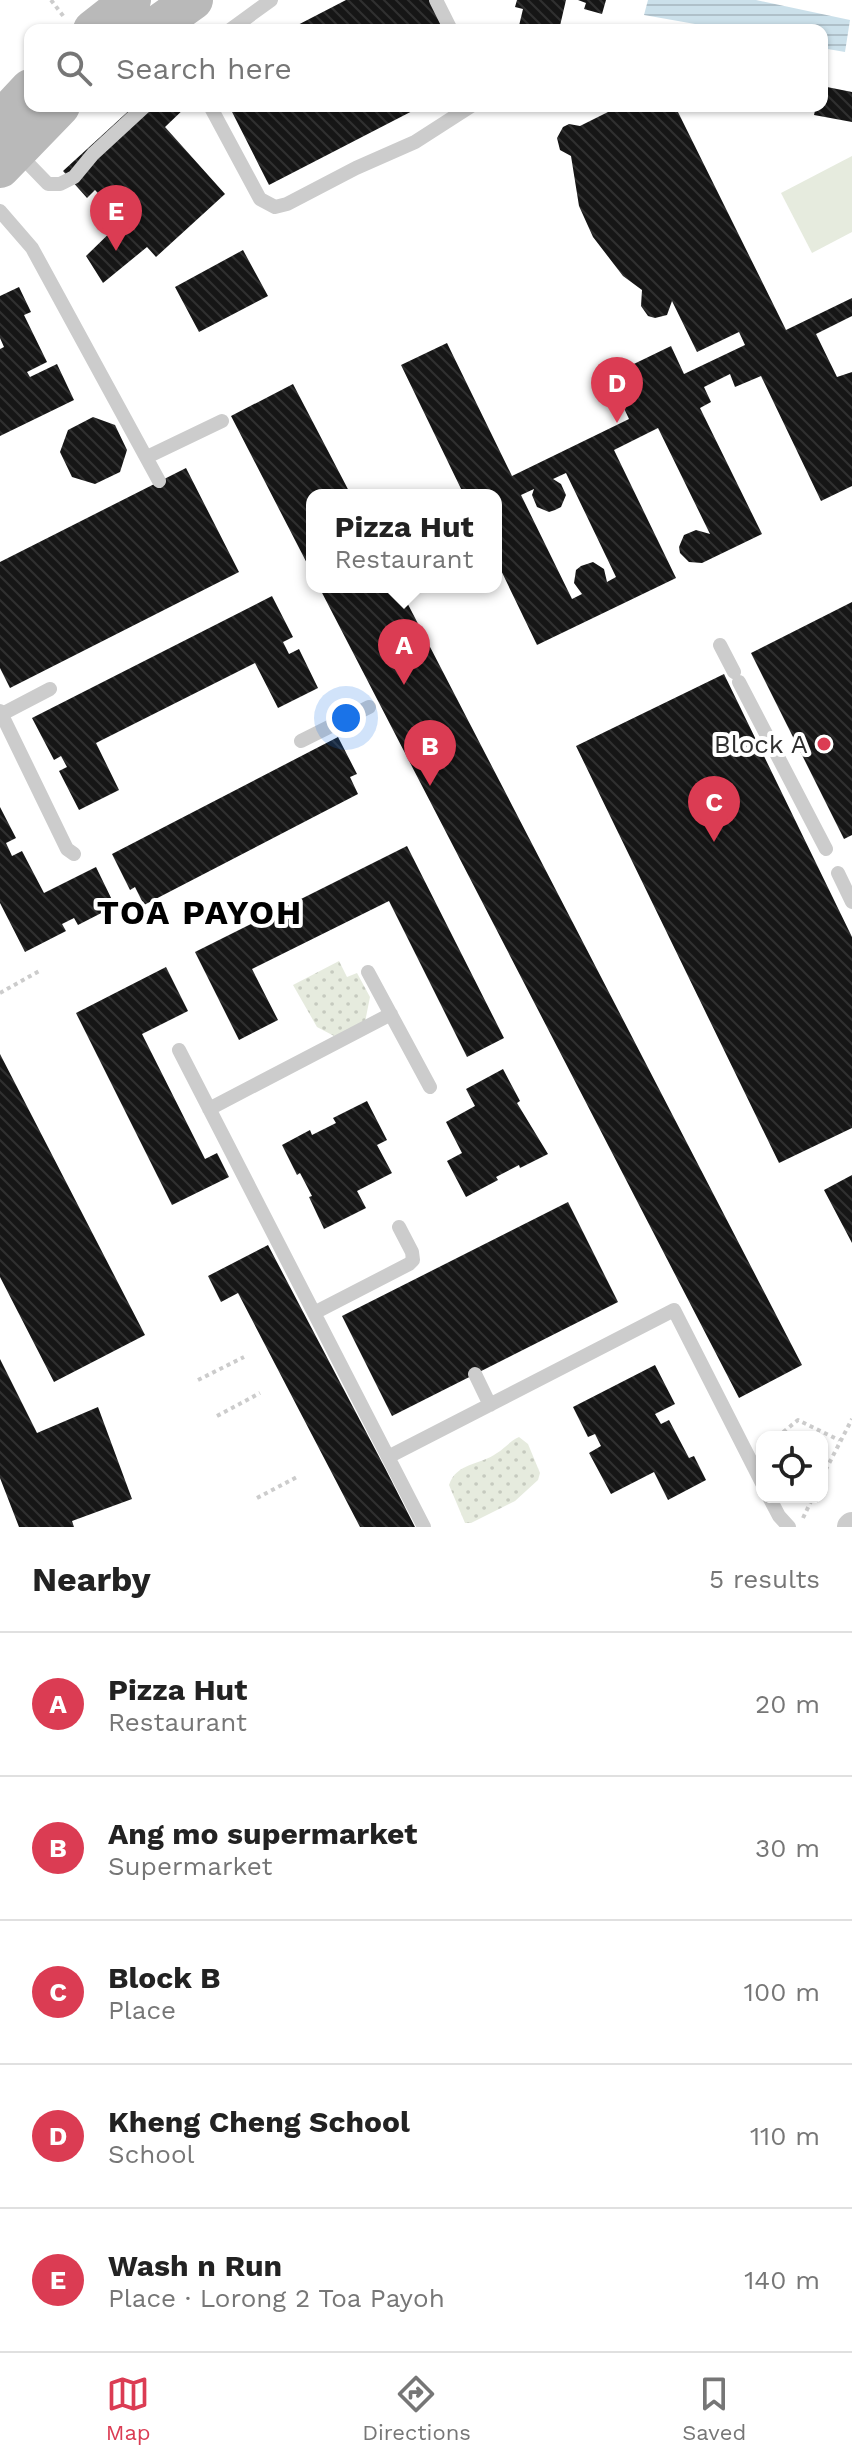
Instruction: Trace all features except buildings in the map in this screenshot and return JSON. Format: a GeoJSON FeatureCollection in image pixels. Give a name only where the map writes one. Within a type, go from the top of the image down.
{"type":"FeatureCollection","features":[{"type":"Feature","properties":{"kind":"street"},"geometry":{"type":"LineString","coordinates":[[90,24],[131,0]]}},
{"type":"Feature","properties":{"kind":"street"},"geometry":{"type":"LineString","coordinates":[[159,24],[193,0]]}},
{"type":"Feature","properties":{"kind":"street"},"geometry":{"type":"LineString","coordinates":[[5,147],[24,103]]}},
{"type":"Feature","properties":{"kind":"street"},"geometry":{"type":"LineString","coordinates":[[5,147],[52,112]]}},
{"type":"Feature","properties":{"kind":"lane"},"geometry":{"type":"LineString","coordinates":[[238,24],[271,0]]}},
{"type":"Feature","properties":{"kind":"lane"},"geometry":{"type":"LineString","coordinates":[[436,0],[448,24]]}},
{"type":"Feature","properties":{"kind":"lane"},"geometry":{"type":"LineString","coordinates":[[5,147],[48,184],[60,184],[74,177],[93,154],[138,112]]}},
{"type":"Feature","properties":{"kind":"lane"},"geometry":{"type":"LineString","coordinates":[[213,112],[260,199],[275,207],[415,142],[462,112]]}},
{"type":"Feature","properties":{"kind":"lane"},"geometry":{"type":"LineString","coordinates":[[0,211],[32,248],[159,481]]}},
{"type":"Feature","properties":{"kind":"lane"},"geometry":{"type":"LineString","coordinates":[[147,457],[222,421]]}},
{"type":"Feature","properties":{"kind":"lane"},"geometry":{"type":"LineString","coordinates":[[720,645],[826,849]]}},
{"type":"Feature","properties":{"kind":"lane"},"geometry":{"type":"LineString","coordinates":[[50,689],[1,713],[67,849],[74,854]]}},
{"type":"Feature","properties":{"kind":"lane"},"geometry":{"type":"LineString","coordinates":[[301,741],[369,707]]}},
{"type":"Feature","properties":{"kind":"lane"},"geometry":{"type":"LineString","coordinates":[[838,873],[851,897]]}},
{"type":"Feature","properties":{"kind":"lane"},"geometry":{"type":"LineString","coordinates":[[368,972],[430,1087]]}},
{"type":"Feature","properties":{"kind":"lane"},"geometry":{"type":"LineString","coordinates":[[209,1109],[391,1014]]}},
{"type":"Feature","properties":{"kind":"lane"},"geometry":{"type":"LineString","coordinates":[[179,1050],[424,1527]]}},
{"type":"Feature","properties":{"kind":"lane"},"geometry":{"type":"LineString","coordinates":[[314,1313],[413,1260],[399,1227]]}},
{"type":"Feature","properties":{"kind":"lane"},"geometry":{"type":"LineString","coordinates":[[388,1457],[674,1310],[756,1471]]}},
{"type":"Feature","properties":{"kind":"lane"},"geometry":{"type":"LineString","coordinates":[[475,1374],[490,1405]]}},
{"type":"Feature","properties":{"kind":"lane"},"geometry":{"type":"LineString","coordinates":[[772,1503],[789,1527]]}},
{"type":"Feature","properties":{"kind":"path"},"geometry":{"type":"LineString","coordinates":[[51,0],[55,9],[77,24]]}},
{"type":"Feature","properties":{"kind":"path"},"geometry":{"type":"LineString","coordinates":[[0,993],[41,970]]}},
{"type":"Feature","properties":{"kind":"path"},"geometry":{"type":"LineString","coordinates":[[198,1380],[244,1357]]}},
{"type":"Feature","properties":{"kind":"path"},"geometry":{"type":"LineString","coordinates":[[217,1416],[260,1393]]}},
{"type":"Feature","properties":{"kind":"path"},"geometry":{"type":"LineString","coordinates":[[828,1464],[852,1419]]}},
{"type":"Feature","properties":{"kind":"path"},"geometry":{"type":"LineString","coordinates":[[784,1431],[798,1420],[821,1431]]}},
{"type":"Feature","properties":{"kind":"path"},"geometry":{"type":"LineString","coordinates":[[828,1435],[839,1440]]}},
{"type":"Feature","properties":{"kind":"path"},"geometry":{"type":"LineString","coordinates":[[257,1498],[297,1477]]}},
{"type":"Feature","properties":{"kind":"path"},"geometry":{"type":"LineString","coordinates":[[799,1527],[810,1503]]}},
{"type":"Feature","properties":{"kind":"shaded area"},"geometry":{"type":"Polygon","coordinates":[[[852,156],[852,232],[812,253],[781,193],[852,156]]]}},
{"type":"Feature","properties":{"kind":"shaded area"},"geometry":{"type":"Polygon","coordinates":[[[339,961],[347,977],[357,973],[370,997],[365,1022],[336,1037],[317,1027],[293,985],[339,961]]]}},
{"type":"Feature","properties":{"kind":"shaded area"},"geometry":{"type":"Polygon","coordinates":[[[519,1437],[528,1444],[540,1473],[538,1480],[515,1501],[471,1523],[465,1523],[449,1485],[453,1478],[463,1468],[490,1457],[519,1437]]]}},
{"type":"Feature","properties":{"kind":"water"},"geometry":{"type":"Polygon","coordinates":[[[648,0],[756,0],[850,20],[845,52],[828,49],[828,24],[695,24],[644,15],[648,0]]]}},
{"type":"Feature","properties":{"kind":"place","name":"Wash n Run"},"geometry":{"type":"Point","coordinates":[116,251]}},
{"type":"Feature","properties":{"kind":"place","name":"Kheng Cheng School"},"geometry":{"type":"Point","coordinates":[617,423]}},
{"type":"Feature","properties":{"kind":"place","name":"Pizza Hut"},"geometry":{"type":"Point","coordinates":[404,685]}},
{"type":"Feature","properties":{"kind":"place","name":"Block A"},"geometry":{"type":"Point","coordinates":[824,744]}},
{"type":"Feature","properties":{"kind":"place","name":"Ang mo supermarket"},"geometry":{"type":"Point","coordinates":[430,786]}},
{"type":"Feature","properties":{"kind":"place","name":"Block B"},"geometry":{"type":"Point","coordinates":[714,842]}},
{"type":"Feature","properties":{"kind":"district","name":"TOA PAYOH"},"geometry":{"type":"Point","coordinates":[200,912]}}]}
